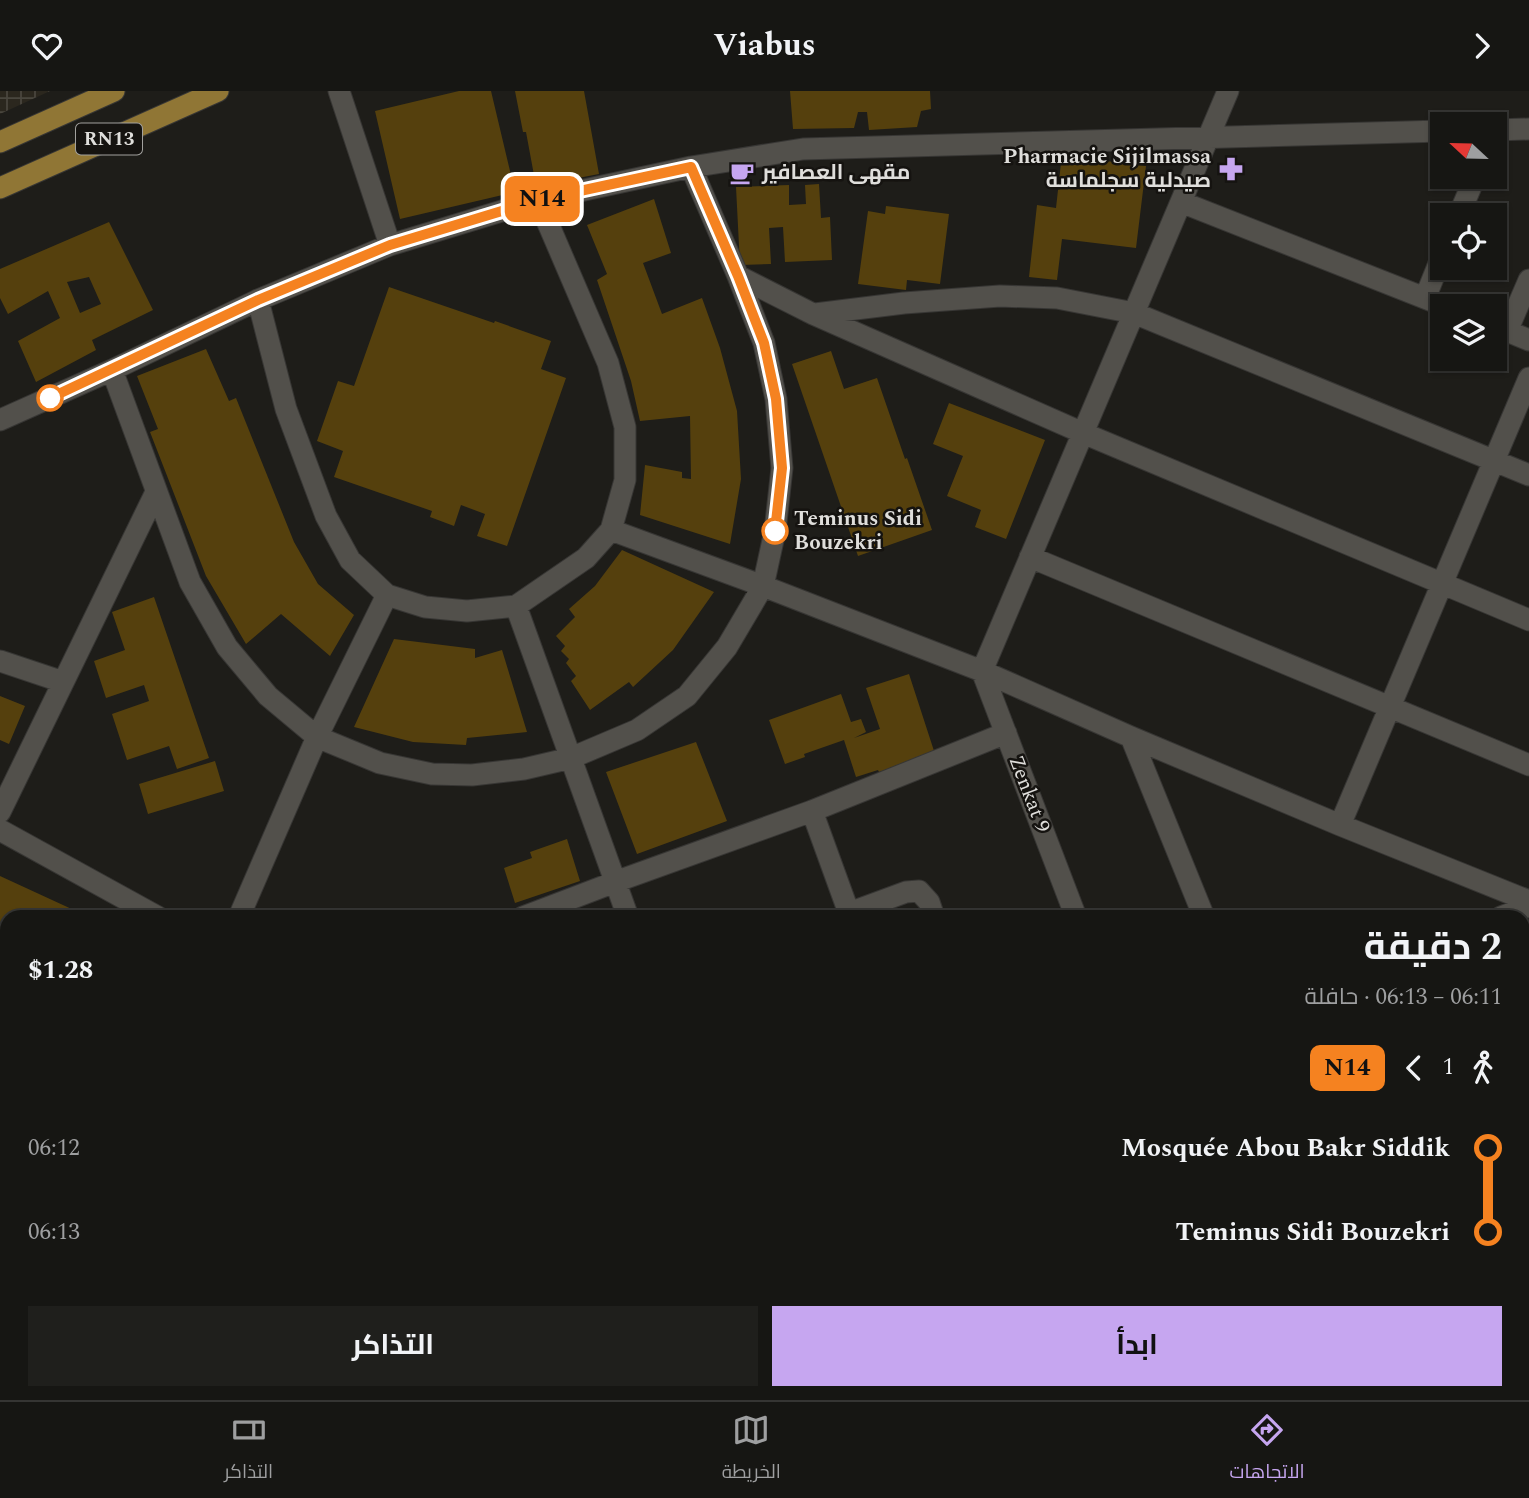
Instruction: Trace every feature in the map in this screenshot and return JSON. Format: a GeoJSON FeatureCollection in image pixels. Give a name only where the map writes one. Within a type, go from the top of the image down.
{"type":"FeatureCollection","features":[{"type":"Feature","properties":{"kind":"main road","name":"RN13"},"geometry":{"type":"LineString","coordinates":[[0,142],[114,91]]}},
{"type":"Feature","properties":{"kind":"main road","name":"RN13"},"geometry":{"type":"LineString","coordinates":[[0,188],[218,91]]}},
{"type":"Feature","properties":{"kind":"street"},"geometry":{"type":"LineString","coordinates":[[339,91],[390,245]]}},
{"type":"Feature","properties":{"kind":"street"},"geometry":{"type":"LineString","coordinates":[[982,671],[1228,91]]}},
{"type":"Feature","properties":{"kind":"street"},"geometry":{"type":"LineString","coordinates":[[1507,130],[1529,129]]}},
{"type":"Feature","properties":{"kind":"street"},"geometry":{"type":"LineString","coordinates":[[0,421],[258,300],[390,245],[538,200],[691,167],[803,149],[1430,131]]}},
{"type":"Feature","properties":{"kind":"street"},"geometry":{"type":"LineString","coordinates":[[112,370],[190,582],[227,647],[268,696],[317,737],[380,763],[432,774],[472,775],[524,769],[571,758],[637,730],[687,696],[727,647],[762,586],[775,531],[782,468],[776,399],[764,343],[691,167]]}},
{"type":"Feature","properties":{"kind":"street"},"geometry":{"type":"LineString","coordinates":[[258,300],[286,409],[326,516],[350,559],[387,595],[425,607],[467,611],[516,606],[586,558],[611,530],[625,480],[625,427],[608,363],[538,200]]}},
{"type":"Feature","properties":{"kind":"street"},"geometry":{"type":"LineString","coordinates":[[1181,202],[1430,300]]}},
{"type":"Feature","properties":{"kind":"street"},"geometry":{"type":"LineString","coordinates":[[738,276],[813,314],[1083,433],[1529,620]]}},
{"type":"Feature","properties":{"kind":"street"},"geometry":{"type":"LineString","coordinates":[[1425,298],[1432,280]]}},
{"type":"Feature","properties":{"kind":"street"},"geometry":{"type":"LineString","coordinates":[[1507,318],[1529,280]]}},
{"type":"Feature","properties":{"kind":"street"},"geometry":{"type":"LineString","coordinates":[[813,314],[904,303],[1000,296],[1056,298],[1134,313],[1529,475]]}},
{"type":"Feature","properties":{"kind":"street"},"geometry":{"type":"LineString","coordinates":[[1507,331],[1529,340]]}},
{"type":"Feature","properties":{"kind":"street"},"geometry":{"type":"LineString","coordinates":[[1340,825],[1529,378]]}},
{"type":"Feature","properties":{"kind":"street"},"geometry":{"type":"LineString","coordinates":[[0,812],[156,492]]}},
{"type":"Feature","properties":{"kind":"street"},"geometry":{"type":"LineString","coordinates":[[611,530],[982,671],[1131,737],[1529,904]]}},
{"type":"Feature","properties":{"kind":"street"},"geometry":{"type":"LineString","coordinates":[[1030,557],[1529,765]]}},
{"type":"Feature","properties":{"kind":"street"},"geometry":{"type":"LineString","coordinates":[[242,910],[317,737],[387,595]]}},
{"type":"Feature","properties":{"kind":"street"},"geometry":{"type":"LineString","coordinates":[[516,606],[625,910]]}},
{"type":"Feature","properties":{"kind":"street"},"geometry":{"type":"LineString","coordinates":[[0,661],[63,682]]}},
{"type":"Feature","properties":{"kind":"street","name":"Zenkat 9"},"geometry":{"type":"LineString","coordinates":[[982,671],[1073,910]]}},
{"type":"Feature","properties":{"kind":"street"},"geometry":{"type":"LineString","coordinates":[[541,910],[812,811],[1006,733]]}},
{"type":"Feature","properties":{"kind":"street"},"geometry":{"type":"LineString","coordinates":[[1131,737],[1201,910]]}},
{"type":"Feature","properties":{"kind":"street"},"geometry":{"type":"LineString","coordinates":[[812,811],[842,910]]}},
{"type":"Feature","properties":{"kind":"street"},"geometry":{"type":"LineString","coordinates":[[0,830],[145,910]]}},
{"type":"Feature","properties":{"kind":"street"},"geometry":{"type":"LineString","coordinates":[[857,910],[906,892],[919,891],[929,902],[932,910]]}},
{"type":"Feature","properties":{"kind":"shaded area"},"geometry":{"type":"Polygon","coordinates":[[[0,91],[50,91],[0,114],[0,91]]]}},
{"type":"Feature","properties":{"kind":"building"},"geometry":{"type":"Polygon","coordinates":[[[459,91],[491,91],[515,192],[400,219],[375,111],[459,91]]]}},
{"type":"Feature","properties":{"kind":"building"},"geometry":{"type":"Polygon","coordinates":[[[515,91],[584,91],[599,174],[536,186],[515,91]]]}},
{"type":"Feature","properties":{"kind":"building"},"geometry":{"type":"Polygon","coordinates":[[[790,91],[930,91],[931,109],[921,111],[917,127],[869,130],[867,112],[858,112],[854,128],[793,129],[790,91]]]}},
{"type":"Feature","properties":{"kind":"building"},"geometry":{"type":"Polygon","coordinates":[[[1082,158],[1146,166],[1136,248],[1062,239],[1057,280],[1029,277],[1037,205],[1056,208],[1061,163],[1081,165],[1082,158]]]}},
{"type":"Feature","properties":{"kind":"building"},"geometry":{"type":"Polygon","coordinates":[[[819,184],[821,218],[830,217],[832,260],[785,262],[783,227],[769,228],[771,264],[740,265],[736,187],[789,185],[789,205],[806,204],[805,185],[819,184]]]}},
{"type":"Feature","properties":{"kind":"building"},"geometry":{"type":"Polygon","coordinates":[[[654,199],[671,253],[643,263],[662,314],[702,298],[720,348],[737,411],[741,479],[730,544],[640,515],[645,465],[682,472],[682,478],[691,479],[690,416],[640,421],[631,381],[597,280],[607,274],[587,225],[654,199]]]}},
{"type":"Feature","properties":{"kind":"building"},"geometry":{"type":"Polygon","coordinates":[[[886,206],[949,214],[940,284],[907,280],[906,290],[858,284],[868,211],[885,214],[886,206]]]}},
{"type":"Feature","properties":{"kind":"building"},"geometry":{"type":"Polygon","coordinates":[[[109,222],[153,310],[92,340],[96,350],[36,382],[18,341],[60,318],[48,291],[8,314],[0,298],[0,269],[109,222]],[[89,277],[67,282],[80,313],[101,304],[89,277]]]}},
{"type":"Feature","properties":{"kind":"building"},"geometry":{"type":"Polygon","coordinates":[[[389,287],[551,341],[541,369],[566,378],[507,546],[477,536],[485,514],[461,505],[454,526],[430,517],[432,511],[334,477],[343,451],[317,441],[338,381],[354,386],[389,287]]]}},
{"type":"Feature","properties":{"kind":"building"},"geometry":{"type":"Polygon","coordinates":[[[206,349],[229,401],[236,398],[294,542],[318,584],[354,615],[330,656],[281,614],[246,644],[206,576],[150,432],[158,429],[137,376],[206,349]]]}},
{"type":"Feature","properties":{"kind":"building"},"geometry":{"type":"Polygon","coordinates":[[[831,351],[844,389],[877,378],[932,530],[858,556],[792,364],[831,351]]]}},
{"type":"Feature","properties":{"kind":"building"},"geometry":{"type":"Polygon","coordinates":[[[949,403],[1045,440],[1006,539],[975,527],[981,510],[947,496],[963,456],[933,444],[949,403]]]}},
{"type":"Feature","properties":{"kind":"building"},"geometry":{"type":"Polygon","coordinates":[[[622,550],[714,592],[673,650],[633,687],[629,682],[590,710],[571,681],[576,676],[566,663],[569,659],[561,651],[565,646],[556,636],[575,617],[569,609],[595,586],[622,550]]]}},
{"type":"Feature","properties":{"kind":"building"},"geometry":{"type":"Polygon","coordinates":[[[154,597],[209,758],[177,769],[169,746],[127,760],[112,714],[149,701],[144,685],[106,698],[94,661],[125,650],[112,612],[154,597]]]}},
{"type":"Feature","properties":{"kind":"building"},"geometry":{"type":"Polygon","coordinates":[[[394,639],[475,649],[475,658],[502,650],[527,732],[467,738],[466,745],[413,742],[354,727],[394,639]]]}},
{"type":"Feature","properties":{"kind":"building"},"geometry":{"type":"Polygon","coordinates":[[[909,674],[935,754],[856,777],[844,740],[804,754],[805,757],[785,764],[769,720],[841,694],[851,722],[861,719],[866,732],[854,738],[880,729],[866,688],[909,674]]]}},
{"type":"Feature","properties":{"kind":"building"},"geometry":{"type":"Polygon","coordinates":[[[0,696],[25,706],[9,744],[0,740],[0,696]]]}},
{"type":"Feature","properties":{"kind":"building"},"geometry":{"type":"Polygon","coordinates":[[[696,742],[727,821],[637,854],[606,772],[696,742]]]}},
{"type":"Feature","properties":{"kind":"building"},"geometry":{"type":"Polygon","coordinates":[[[215,761],[224,791],[148,814],[139,784],[215,761]]]}},
{"type":"Feature","properties":{"kind":"building"},"geometry":{"type":"Polygon","coordinates":[[[567,839],[580,881],[515,903],[504,868],[532,858],[530,852],[567,839]]]}},
{"type":"Feature","properties":{"kind":"building"},"geometry":{"type":"Polygon","coordinates":[[[0,876],[74,910],[0,910],[0,876]]]}},
{"type":"Feature","properties":{"kind":"bus line","name":"N14"},"geometry":{"type":"LineString","coordinates":[[50,398],[258,300],[390,245],[538,200],[691,167],[764,343],[776,399],[782,468],[775,531]]}},
{"type":"Feature","properties":{"kind":"place","name":"Pharmacie Sijilmassa صيدلية سجلماسة"},"geometry":{"type":"Point","coordinates":[1231,169]}},
{"type":"Feature","properties":{"kind":"place","name":"مقهى العصافير"},"geometry":{"type":"Point","coordinates":[742,173]}},
{"type":"Feature","properties":{"kind":"place","name":"Teminus Sidi Bouzekri"},"geometry":{"type":"Point","coordinates":[775,531]}}]}
